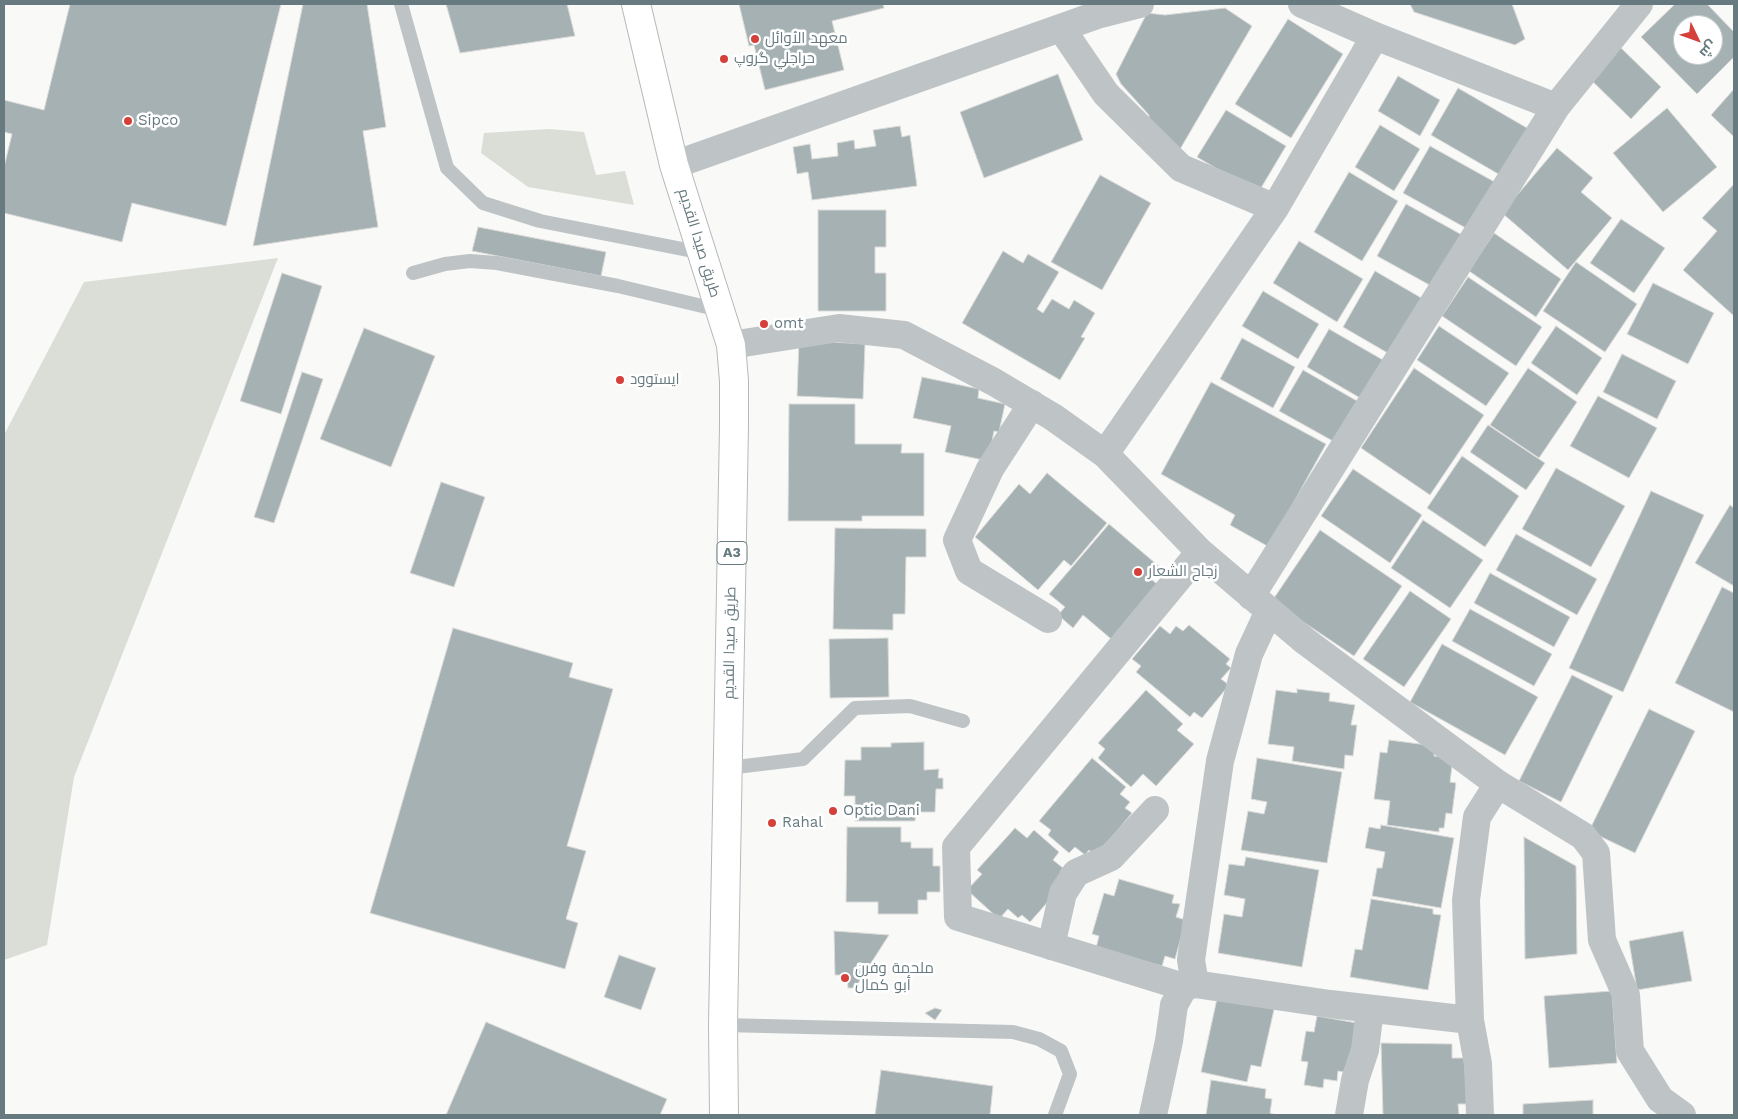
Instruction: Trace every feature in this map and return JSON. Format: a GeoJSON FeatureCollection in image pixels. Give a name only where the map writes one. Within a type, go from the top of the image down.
{"type":"FeatureCollection","features":[{"type":"Feature","properties":{"kind":"highway","name":"طريق صيدا القديم"},"geometry":{"type":"LineString","coordinates":[[636,4],[674,165],[731,345],[734,381],[723,1025],[724,1115]]}},
{"type":"Feature","properties":{"kind":"street"},"geometry":{"type":"LineString","coordinates":[[674,165],[1061,28],[1098,9],[1140,4]]}},
{"type":"Feature","properties":{"kind":"street"},"geometry":{"type":"LineString","coordinates":[[1302,4],[1375,36],[1556,106]]}},
{"type":"Feature","properties":{"kind":"street"},"geometry":{"type":"LineString","coordinates":[[1153,1115],[1174,1004],[1189,986],[1191,960],[1220,761],[1249,654],[1260,604],[1556,106],[1639,4]]}},
{"type":"Feature","properties":{"kind":"street"},"geometry":{"type":"LineString","coordinates":[[1061,28],[1106,94],[1181,168],[1275,208]]}},
{"type":"Feature","properties":{"kind":"street"},"geometry":{"type":"LineString","coordinates":[[1105,454],[1275,208],[1375,36]]}},
{"type":"Feature","properties":{"kind":"street"},"geometry":{"type":"LineString","coordinates":[[731,345],[839,328],[904,335],[994,382],[1053,416],[1105,454],[1200,552],[1312,647],[1498,784],[1583,836],[1596,853],[1602,940],[1626,995],[1630,1051],[1660,1099],[1682,1115]]}},
{"type":"Feature","properties":{"kind":"street"},"geometry":{"type":"LineString","coordinates":[[1032,404],[990,469],[957,540],[969,571],[1048,620]]}},
{"type":"Feature","properties":{"kind":"street"},"geometry":{"type":"LineString","coordinates":[[1200,552],[956,847],[958,918],[1189,986],[1470,1020]]}},
{"type":"Feature","properties":{"kind":"street"},"geometry":{"type":"LineString","coordinates":[[1480,1115],[1478,1064],[1470,1020],[1466,900],[1477,817],[1498,784]]}},
{"type":"Feature","properties":{"kind":"street"},"geometry":{"type":"LineString","coordinates":[[1051,946],[1063,893],[1076,872],[1112,857],[1155,810]]}},
{"type":"Feature","properties":{"kind":"street"},"geometry":{"type":"LineString","coordinates":[[1349,1115],[1355,1080],[1365,1050],[1370,1009]]}},
{"type":"Feature","properties":{"kind":"lane"},"geometry":{"type":"LineString","coordinates":[[401,4],[447,168],[483,203],[540,221],[703,253]]}},
{"type":"Feature","properties":{"kind":"lane"},"geometry":{"type":"LineString","coordinates":[[413,273],[446,264],[470,262],[497,264],[618,286],[719,310]]}},
{"type":"Feature","properties":{"kind":"lane"},"geometry":{"type":"LineString","coordinates":[[728,768],[802,759],[855,708],[910,706],[963,721]]}},
{"type":"Feature","properties":{"kind":"lane"},"geometry":{"type":"LineString","coordinates":[[723,1025],[1013,1032],[1030,1036],[1061,1051],[1070,1074],[1055,1115]]}},
{"type":"Feature","properties":{"kind":"shaded area"},"geometry":{"type":"Polygon","coordinates":[[[549,129],[584,132],[596,175],[625,171],[634,205],[528,187],[481,153],[484,133],[549,129]]]}},
{"type":"Feature","properties":{"kind":"shaded area"},"geometry":{"type":"Polygon","coordinates":[[[278,258],[74,777],[47,945],[4,960],[4,435],[84,282],[278,258]]]}},
{"type":"Feature","properties":{"kind":"building","name":"Sipco"},"geometry":{"type":"Polygon","coordinates":[[[70,4],[281,4],[226,226],[132,203],[122,242],[4,213],[4,167],[12,134],[4,132],[4,100],[44,110],[70,4]]]}},
{"type":"Feature","properties":{"kind":"building"},"geometry":{"type":"Polygon","coordinates":[[[303,4],[367,4],[386,127],[363,131],[378,227],[253,246],[303,4]]]}},
{"type":"Feature","properties":{"kind":"building"},"geometry":{"type":"Polygon","coordinates":[[[446,4],[567,4],[575,36],[460,53],[446,4]]]}},
{"type":"Feature","properties":{"kind":"building"},"geometry":{"type":"Polygon","coordinates":[[[739,4],[883,4],[884,8],[832,21],[844,70],[765,90],[754,45],[749,46],[739,4]]]}},
{"type":"Feature","properties":{"kind":"building"},"geometry":{"type":"Polygon","coordinates":[[[1410,4],[1512,4],[1525,39],[1515,45],[1414,12],[1410,4]]]}},
{"type":"Feature","properties":{"kind":"building"},"geometry":{"type":"Polygon","coordinates":[[[1675,4],[1707,4],[1718,15],[1673,15],[1673,65],[1723,65],[1723,21],[1734,32],[1734,57],[1697,94],[1641,37],[1675,4]]]}},
{"type":"Feature","properties":{"kind":"building"},"geometry":{"type":"Polygon","coordinates":[[[1225,8],[1252,26],[1179,151],[1149,133],[1149,115],[1121,84],[1116,74],[1147,13],[1165,15],[1225,8]]]}},
{"type":"Feature","properties":{"kind":"building"},"geometry":{"type":"Polygon","coordinates":[[[1288,19],[1343,54],[1291,138],[1235,104],[1288,19]]]}},
{"type":"Feature","properties":{"kind":"building"},"geometry":{"type":"Polygon","coordinates":[[[1616,43],[1661,87],[1631,119],[1585,74],[1616,43]]]}},
{"type":"Feature","properties":{"kind":"building"},"geometry":{"type":"Polygon","coordinates":[[[1058,74],[1083,140],[984,178],[960,112],[1058,74]]]}},
{"type":"Feature","properties":{"kind":"building"},"geometry":{"type":"Polygon","coordinates":[[[1398,76],[1440,100],[1420,136],[1378,111],[1398,76]]]}},
{"type":"Feature","properties":{"kind":"building"},"geometry":{"type":"Polygon","coordinates":[[[1458,88],[1534,132],[1507,179],[1431,135],[1458,88]]]}},
{"type":"Feature","properties":{"kind":"building"},"geometry":{"type":"Polygon","coordinates":[[[1734,89],[1734,135],[1733,136],[1711,115],[1734,89]]]}},
{"type":"Feature","properties":{"kind":"building"},"geometry":{"type":"Polygon","coordinates":[[[1667,108],[1717,167],[1663,212],[1613,153],[1667,108]]]}},
{"type":"Feature","properties":{"kind":"building"},"geometry":{"type":"Polygon","coordinates":[[[1226,110],[1286,146],[1258,193],[1197,157],[1226,110]]]}},
{"type":"Feature","properties":{"kind":"building"},"geometry":{"type":"Polygon","coordinates":[[[1380,125],[1420,149],[1394,191],[1355,167],[1380,125]]]}},
{"type":"Feature","properties":{"kind":"building"},"geometry":{"type":"Polygon","coordinates":[[[900,126],[902,137],[910,135],[917,186],[812,200],[808,172],[797,174],[793,147],[810,144],[812,159],[838,156],[837,143],[854,140],[855,149],[876,146],[873,130],[900,126]]]}},
{"type":"Feature","properties":{"kind":"building"},"geometry":{"type":"Polygon","coordinates":[[[1430,146],[1500,185],[1473,232],[1403,193],[1430,146]]]}},
{"type":"Feature","properties":{"kind":"building"},"geometry":{"type":"Polygon","coordinates":[[[1557,148],[1593,178],[1581,192],[1612,218],[1568,270],[1502,213],[1557,148]]]}},
{"type":"Feature","properties":{"kind":"building"},"geometry":{"type":"Polygon","coordinates":[[[1349,172],[1398,201],[1362,261],[1314,232],[1349,172]]]}},
{"type":"Feature","properties":{"kind":"building"},"geometry":{"type":"Polygon","coordinates":[[[1100,175],[1151,203],[1102,290],[1051,262],[1100,175]]]}},
{"type":"Feature","properties":{"kind":"building"},"geometry":{"type":"Polygon","coordinates":[[[1734,184],[1734,316],[1683,270],[1717,231],[1702,218],[1734,184]]]}},
{"type":"Feature","properties":{"kind":"building"},"geometry":{"type":"Polygon","coordinates":[[[1406,204],[1464,236],[1435,288],[1377,256],[1406,204]]]}},
{"type":"Feature","properties":{"kind":"building"},"geometry":{"type":"Polygon","coordinates":[[[818,210],[886,210],[886,247],[875,247],[875,273],[886,273],[886,311],[818,311],[818,210]]]}},
{"type":"Feature","properties":{"kind":"building"},"geometry":{"type":"Polygon","coordinates":[[[1621,219],[1665,248],[1634,293],[1590,263],[1621,219]]]}},
{"type":"Feature","properties":{"kind":"building"},"geometry":{"type":"Polygon","coordinates":[[[478,227],[606,252],[601,276],[472,251],[478,227]]]}},
{"type":"Feature","properties":{"kind":"building"},"geometry":{"type":"Polygon","coordinates":[[[1494,233],[1561,279],[1536,317],[1469,271],[1494,233]]]}},
{"type":"Feature","properties":{"kind":"building"},"geometry":{"type":"Polygon","coordinates":[[[1299,241],[1363,279],[1337,322],[1273,283],[1299,241]]]}},
{"type":"Feature","properties":{"kind":"building"},"geometry":{"type":"Polygon","coordinates":[[[1003,251],[1023,263],[1028,254],[1059,272],[1037,309],[1043,313],[1052,299],[1069,309],[1074,300],[1095,313],[1081,337],[1085,338],[1060,380],[962,323],[1003,251]]]}},
{"type":"Feature","properties":{"kind":"building"},"geometry":{"type":"Polygon","coordinates":[[[1576,262],[1637,304],[1605,352],[1543,311],[1576,262]]]}},
{"type":"Feature","properties":{"kind":"building"},"geometry":{"type":"Polygon","coordinates":[[[1375,271],[1430,303],[1398,359],[1343,327],[1375,271]]]}},
{"type":"Feature","properties":{"kind":"building"},"geometry":{"type":"Polygon","coordinates":[[[282,273],[322,286],[281,414],[240,401],[282,273]]]}},
{"type":"Feature","properties":{"kind":"building"},"geometry":{"type":"Polygon","coordinates":[[[1468,277],[1542,327],[1516,366],[1442,316],[1468,277]]]}},
{"type":"Feature","properties":{"kind":"building"},"geometry":{"type":"Polygon","coordinates":[[[1653,283],[1714,313],[1688,364],[1627,334],[1653,283]]]}},
{"type":"Feature","properties":{"kind":"building"},"geometry":{"type":"Polygon","coordinates":[[[1263,291],[1319,324],[1298,359],[1242,326],[1263,291]]]}},
{"type":"Feature","properties":{"kind":"building"},"geometry":{"type":"Polygon","coordinates":[[[1439,326],[1509,373],[1486,406],[1417,360],[1439,326]]]}},
{"type":"Feature","properties":{"kind":"building"},"geometry":{"type":"Polygon","coordinates":[[[1556,326],[1602,358],[1577,395],[1531,363],[1556,326]]]}},
{"type":"Feature","properties":{"kind":"building"},"geometry":{"type":"Polygon","coordinates":[[[364,328],[435,356],[391,467],[320,439],[364,328]]]}},
{"type":"Feature","properties":{"kind":"building"},"geometry":{"type":"Polygon","coordinates":[[[1329,329],[1390,364],[1367,402],[1307,367],[1329,329]]]}},
{"type":"Feature","properties":{"kind":"building"},"geometry":{"type":"Polygon","coordinates":[[[1242,338],[1295,367],[1273,408],[1220,379],[1242,338]]]}},
{"type":"Feature","properties":{"kind":"building"},"geometry":{"type":"Polygon","coordinates":[[[799,340],[865,344],[863,399],[797,396],[799,340]]]}},
{"type":"Feature","properties":{"kind":"building"},"geometry":{"type":"Polygon","coordinates":[[[1622,354],[1676,381],[1657,419],[1603,392],[1622,354]]]}},
{"type":"Feature","properties":{"kind":"building"},"geometry":{"type":"Polygon","coordinates":[[[1414,368],[1484,415],[1430,495],[1361,448],[1414,368]]]}},
{"type":"Feature","properties":{"kind":"building"},"geometry":{"type":"Polygon","coordinates":[[[1528,368],[1577,402],[1539,458],[1490,425],[1528,368]]]}},
{"type":"Feature","properties":{"kind":"building"},"geometry":{"type":"Polygon","coordinates":[[[1303,370],[1364,405],[1340,445],[1279,411],[1303,370]]]}},
{"type":"Feature","properties":{"kind":"building"},"geometry":{"type":"Polygon","coordinates":[[[302,372],[323,379],[274,523],[254,517],[302,372]]]}},
{"type":"Feature","properties":{"kind":"building"},"geometry":{"type":"Polygon","coordinates":[[[922,377],[979,389],[978,398],[1005,404],[999,432],[994,431],[988,461],[945,452],[951,426],[913,418],[922,377]]]}},
{"type":"Feature","properties":{"kind":"building"},"geometry":{"type":"Polygon","coordinates":[[[1211,382],[1326,444],[1269,547],[1230,525],[1235,515],[1161,474],[1211,382]]]}},
{"type":"Feature","properties":{"kind":"building"},"geometry":{"type":"Polygon","coordinates":[[[1598,396],[1657,428],[1629,478],[1570,446],[1598,396]]]}},
{"type":"Feature","properties":{"kind":"building"},"geometry":{"type":"Polygon","coordinates":[[[789,404],[855,404],[855,444],[902,444],[901,453],[924,453],[924,516],[862,516],[862,521],[788,521],[789,404]]]}},
{"type":"Feature","properties":{"kind":"building"},"geometry":{"type":"Polygon","coordinates":[[[1488,425],[1545,463],[1526,490],[1470,452],[1488,425]]]}},
{"type":"Feature","properties":{"kind":"building"},"geometry":{"type":"Polygon","coordinates":[[[1462,456],[1519,496],[1485,547],[1427,508],[1462,456]]]}},
{"type":"Feature","properties":{"kind":"building"},"geometry":{"type":"Polygon","coordinates":[[[1556,468],[1625,506],[1591,567],[1522,529],[1556,468]]]}},
{"type":"Feature","properties":{"kind":"building"},"geometry":{"type":"Polygon","coordinates":[[[1353,469],[1422,515],[1390,563],[1321,516],[1353,469]]]}},
{"type":"Feature","properties":{"kind":"building"},"geometry":{"type":"Polygon","coordinates":[[[1047,473],[1107,523],[1071,566],[1064,560],[1038,590],[975,537],[1019,484],[1030,494],[1047,473]]]}},
{"type":"Feature","properties":{"kind":"building"},"geometry":{"type":"Polygon","coordinates":[[[441,482],[485,497],[454,587],[410,573],[441,482]]]}},
{"type":"Feature","properties":{"kind":"building"},"geometry":{"type":"Polygon","coordinates":[[[1651,491],[1704,515],[1623,692],[1569,668],[1651,491]]]}},
{"type":"Feature","properties":{"kind":"building"},"geometry":{"type":"Polygon","coordinates":[[[1730,505],[1734,508],[1734,586],[1695,563],[1730,505]]]}},
{"type":"Feature","properties":{"kind":"building"},"geometry":{"type":"Polygon","coordinates":[[[1423,520],[1483,560],[1450,608],[1391,568],[1423,520]]]}},
{"type":"Feature","properties":{"kind":"building"},"geometry":{"type":"Polygon","coordinates":[[[1109,524],[1161,568],[1151,579],[1163,589],[1117,644],[1083,615],[1073,628],[1058,615],[1065,607],[1049,594],[1109,524]]]}},
{"type":"Feature","properties":{"kind":"building"},"geometry":{"type":"Polygon","coordinates":[[[835,528],[926,529],[926,557],[906,557],[905,614],[893,614],[893,630],[833,629],[835,528]]]}},
{"type":"Feature","properties":{"kind":"building"},"geometry":{"type":"Polygon","coordinates":[[[1320,530],[1402,586],[1354,656],[1272,601],[1320,530]]]}},
{"type":"Feature","properties":{"kind":"building"},"geometry":{"type":"Polygon","coordinates":[[[1516,534],[1597,579],[1577,615],[1496,570],[1516,534]]]}},
{"type":"Feature","properties":{"kind":"building"},"geometry":{"type":"Polygon","coordinates":[[[1490,573],[1570,617],[1554,647],[1474,603],[1490,573]]]}},
{"type":"Feature","properties":{"kind":"building"},"geometry":{"type":"Polygon","coordinates":[[[1722,587],[1734,593],[1734,712],[1675,683],[1722,587]]]}},
{"type":"Feature","properties":{"kind":"building"},"geometry":{"type":"Polygon","coordinates":[[[1410,591],[1451,619],[1404,687],[1363,659],[1410,591]]]}},
{"type":"Feature","properties":{"kind":"building"},"geometry":{"type":"Polygon","coordinates":[[[1470,609],[1552,654],[1534,686],[1452,641],[1470,609]]]}},
{"type":"Feature","properties":{"kind":"building"},"geometry":{"type":"Polygon","coordinates":[[[1189,625],[1230,659],[1226,664],[1231,668],[1221,679],[1229,685],[1202,718],[1194,712],[1190,717],[1136,672],[1141,666],[1132,659],[1160,626],[1170,634],[1176,626],[1183,631],[1189,625]]]}},
{"type":"Feature","properties":{"kind":"building"},"geometry":{"type":"Polygon","coordinates":[[[453,628],[573,663],[569,677],[613,689],[567,846],[586,851],[566,919],[578,923],[565,969],[370,913],[453,628]]]}},
{"type":"Feature","properties":{"kind":"building"},"geometry":{"type":"Polygon","coordinates":[[[888,638],[889,697],[830,698],[829,639],[888,638]]]}},
{"type":"Feature","properties":{"kind":"building"},"geometry":{"type":"Polygon","coordinates":[[[1442,644],[1538,697],[1505,755],[1410,702],[1442,644]]]}},
{"type":"Feature","properties":{"kind":"building"},"geometry":{"type":"Polygon","coordinates":[[[1572,675],[1613,696],[1561,802],[1519,781],[1572,675]]]}},
{"type":"Feature","properties":{"kind":"building"},"geometry":{"type":"Polygon","coordinates":[[[1297,689],[1330,693],[1329,701],[1355,705],[1351,725],[1357,725],[1353,756],[1345,755],[1344,769],[1292,761],[1294,747],[1268,744],[1276,690],[1297,693],[1297,689]]]}},
{"type":"Feature","properties":{"kind":"building"},"geometry":{"type":"Polygon","coordinates":[[[1146,690],[1183,724],[1177,730],[1194,744],[1156,786],[1143,774],[1131,787],[1098,758],[1105,749],[1098,743],[1146,690]]]}},
{"type":"Feature","properties":{"kind":"building"},"geometry":{"type":"Polygon","coordinates":[[[1649,709],[1695,731],[1635,853],[1589,831],[1649,709]]]}},
{"type":"Feature","properties":{"kind":"building"},"geometry":{"type":"Polygon","coordinates":[[[1389,740],[1435,746],[1434,756],[1453,758],[1450,782],[1456,783],[1452,814],[1446,813],[1444,828],[1439,828],[1439,832],[1387,825],[1390,801],[1374,799],[1380,752],[1387,753],[1389,740]]]}},
{"type":"Feature","properties":{"kind":"building"},"geometry":{"type":"Polygon","coordinates":[[[924,742],[924,770],[939,769],[938,778],[943,778],[943,789],[936,789],[935,812],[916,812],[915,821],[855,821],[855,796],[844,796],[845,760],[861,760],[861,747],[891,747],[891,743],[924,742]]]}},
{"type":"Feature","properties":{"kind":"building"},"geometry":{"type":"Polygon","coordinates":[[[1092,758],[1126,787],[1120,794],[1130,802],[1125,808],[1132,813],[1096,856],[1089,850],[1085,855],[1075,847],[1069,853],[1048,835],[1051,830],[1039,821],[1092,758]]]}},
{"type":"Feature","properties":{"kind":"building"},"geometry":{"type":"Polygon","coordinates":[[[1257,758],[1342,772],[1327,863],[1241,850],[1248,811],[1264,814],[1267,802],[1251,799],[1257,758]]]}},
{"type":"Feature","properties":{"kind":"building"},"geometry":{"type":"Polygon","coordinates":[[[1381,825],[1454,838],[1441,908],[1372,896],[1377,868],[1382,868],[1385,852],[1365,848],[1369,827],[1380,829],[1381,825]]]}},
{"type":"Feature","properties":{"kind":"building"},"geometry":{"type":"Polygon","coordinates":[[[847,827],[901,827],[901,842],[911,842],[911,848],[933,848],[933,866],[940,866],[940,892],[927,892],[927,900],[918,900],[918,914],[878,914],[878,902],[846,902],[847,827]]]}},
{"type":"Feature","properties":{"kind":"building"},"geometry":{"type":"Polygon","coordinates":[[[1015,828],[1027,838],[1034,830],[1059,852],[1053,860],[1063,868],[1060,872],[1068,879],[1030,922],[1022,915],[1018,918],[1008,909],[999,919],[967,890],[982,874],[977,870],[1015,828]]]}},
{"type":"Feature","properties":{"kind":"building"},"geometry":{"type":"Polygon","coordinates":[[[1524,837],[1576,866],[1577,954],[1525,959],[1524,837]]]}},
{"type":"Feature","properties":{"kind":"building"},"geometry":{"type":"Polygon","coordinates":[[[1246,857],[1319,870],[1302,967],[1218,953],[1224,914],[1242,917],[1245,899],[1224,895],[1229,864],[1244,866],[1246,857]]]}},
{"type":"Feature","properties":{"kind":"building"},"geometry":{"type":"Polygon","coordinates":[[[1119,879],[1174,895],[1172,903],[1180,904],[1176,917],[1186,920],[1175,959],[1165,956],[1162,966],[1096,948],[1099,936],[1092,934],[1104,893],[1114,896],[1119,879]]]}},
{"type":"Feature","properties":{"kind":"building"},"geometry":{"type":"Polygon","coordinates":[[[1371,899],[1433,909],[1433,914],[1441,915],[1428,990],[1350,977],[1355,949],[1362,950],[1371,899]]]}},
{"type":"Feature","properties":{"kind":"building"},"geometry":{"type":"Polygon","coordinates":[[[834,931],[889,935],[855,988],[848,988],[847,975],[835,975],[834,931]]]}},
{"type":"Feature","properties":{"kind":"building"},"geometry":{"type":"Polygon","coordinates":[[[1683,931],[1692,981],[1637,990],[1629,941],[1683,931]]]}},
{"type":"Feature","properties":{"kind":"building"},"geometry":{"type":"Polygon","coordinates":[[[619,955],[656,968],[641,1010],[604,997],[619,955]]]}},
{"type":"Feature","properties":{"kind":"building"},"geometry":{"type":"Polygon","coordinates":[[[1612,991],[1617,1063],[1549,1068],[1544,996],[1612,991]]]}},
{"type":"Feature","properties":{"kind":"building"},"geometry":{"type":"Polygon","coordinates":[[[1218,994],[1276,1001],[1261,1067],[1251,1065],[1247,1082],[1201,1072],[1218,994]]]}},
{"type":"Feature","properties":{"kind":"building"},"geometry":{"type":"Polygon","coordinates":[[[935,1008],[942,1010],[935,1020],[925,1013],[935,1008]]]}},
{"type":"Feature","properties":{"kind":"building"},"geometry":{"type":"Polygon","coordinates":[[[1317,1016],[1357,1023],[1349,1073],[1338,1071],[1337,1081],[1324,1079],[1323,1088],[1304,1085],[1308,1062],[1301,1061],[1306,1031],[1314,1032],[1317,1016]]]}},
{"type":"Feature","properties":{"kind":"building"},"geometry":{"type":"Polygon","coordinates":[[[486,1022],[667,1099],[660,1115],[446,1115],[486,1022]]]}},
{"type":"Feature","properties":{"kind":"building"},"geometry":{"type":"Polygon","coordinates":[[[1381,1043],[1452,1044],[1452,1058],[1464,1058],[1468,1104],[1458,1104],[1459,1115],[1383,1115],[1381,1043]]]}},
{"type":"Feature","properties":{"kind":"building"},"geometry":{"type":"Polygon","coordinates":[[[881,1070],[993,1086],[990,1115],[875,1115],[881,1070]]]}},
{"type":"Feature","properties":{"kind":"building"},"geometry":{"type":"Polygon","coordinates":[[[1211,1080],[1266,1089],[1265,1098],[1272,1099],[1270,1113],[1276,1115],[1206,1115],[1211,1080]]]}},
{"type":"Feature","properties":{"kind":"building"},"geometry":{"type":"Polygon","coordinates":[[[1593,1100],[1593,1115],[1523,1115],[1523,1104],[1593,1100]]]}},
{"type":"Feature","properties":{"kind":"place","name":"معهد الأوائل"},"geometry":{"type":"Point","coordinates":[755,39]}},
{"type":"Feature","properties":{"kind":"place","name":"حراجلي گروپ"},"geometry":{"type":"Point","coordinates":[724,59]}},
{"type":"Feature","properties":{"kind":"place","name":"Sipco"},"geometry":{"type":"Point","coordinates":[128,121]}},
{"type":"Feature","properties":{"kind":"place","name":"omt"},"geometry":{"type":"Point","coordinates":[764,324]}},
{"type":"Feature","properties":{"kind":"place","name":"ايستوود"},"geometry":{"type":"Point","coordinates":[620,380]}},
{"type":"Feature","properties":{"kind":"place","name":"زجاح الشعار"},"geometry":{"type":"Point","coordinates":[1138,572]}},
{"type":"Feature","properties":{"kind":"place","name":"Optic Dani"},"geometry":{"type":"Point","coordinates":[833,811]}},
{"type":"Feature","properties":{"kind":"place","name":"Rahal"},"geometry":{"type":"Point","coordinates":[772,823]}},
{"type":"Feature","properties":{"kind":"place","name":"ملحمة وفرن أبو كمال"},"geometry":{"type":"Point","coordinates":[845,978]}}]}
